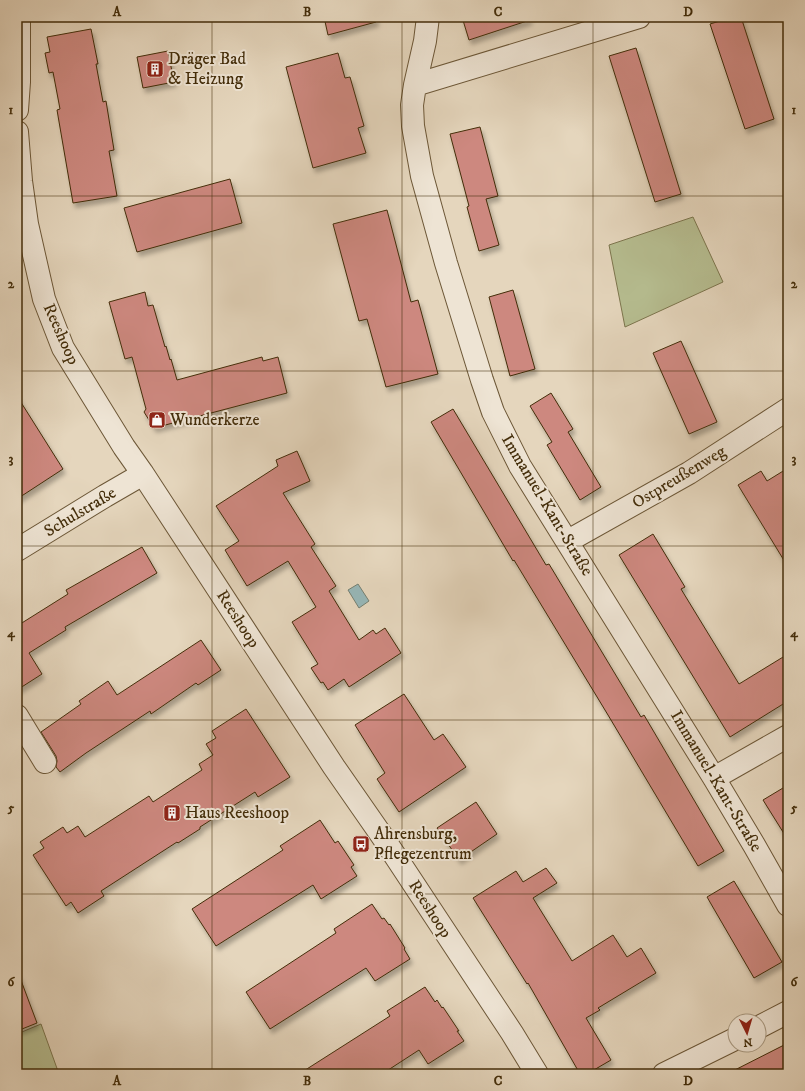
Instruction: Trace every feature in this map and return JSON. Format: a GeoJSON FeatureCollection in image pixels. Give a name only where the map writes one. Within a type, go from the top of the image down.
{"type":"FeatureCollection","features":[{"type":"Feature","properties":{"kind":"street"},"geometry":{"type":"LineString","coordinates":[[17,110],[19,82],[19,17]]}},
{"type":"Feature","properties":{"kind":"street","name":"Immanuel-Kant-Straße"},"geometry":{"type":"LineString","coordinates":[[428,17],[425,41],[412,105],[413,126],[422,176],[446,263],[493,412],[520,466],[714,778],[788,905]]}},
{"type":"Feature","properties":{"kind":"street"},"geometry":{"type":"LineString","coordinates":[[415,85],[639,17]]}},
{"type":"Feature","properties":{"kind":"street","name":"Reeshoop"},"geometry":{"type":"LineString","coordinates":[[17,132],[21,180],[27,224],[44,299],[63,348],[124,447],[144,474],[334,767],[382,836],[512,1033],[536,1074]]}},
{"type":"Feature","properties":{"kind":"street","name":"Ostpreußenweg"},"geometry":{"type":"LineString","coordinates":[[568,541],[689,473],[788,409]]}},
{"type":"Feature","properties":{"kind":"street","name":"Schulstraße"},"geometry":{"type":"LineString","coordinates":[[17,550],[144,474]]}},
{"type":"Feature","properties":{"kind":"street"},"geometry":{"type":"LineString","coordinates":[[17,716],[45,762]]}},
{"type":"Feature","properties":{"kind":"street"},"geometry":{"type":"LineString","coordinates":[[714,778],[788,736]]}},
{"type":"Feature","properties":{"kind":"street"},"geometry":{"type":"LineString","coordinates":[[767,1023],[788,1012]]}},
{"type":"Feature","properties":{"kind":"street"},"geometry":{"type":"LineString","coordinates":[[664,1074],[727,1043]]}},
{"type":"Feature","properties":{"kind":"green space"},"geometry":{"type":"Polygon","coordinates":[[[693,217],[723,282],[625,327],[609,245],[693,217]]]}},
{"type":"Feature","properties":{"kind":"green space"},"geometry":{"type":"Polygon","coordinates":[[[41,1024],[59,1074],[17,1074],[17,1034],[41,1024]]]}},
{"type":"Feature","properties":{"kind":"water"},"geometry":{"type":"Polygon","coordinates":[[[358,584],[369,601],[359,608],[348,590],[358,584]]]}},
{"type":"Feature","properties":{"kind":"building"},"geometry":{"type":"Polygon","coordinates":[[[324,17],[376,17],[376,22],[328,35],[324,17]]]}},
{"type":"Feature","properties":{"kind":"building"},"geometry":{"type":"Polygon","coordinates":[[[462,17],[529,17],[530,20],[469,40],[462,17]]]}},
{"type":"Feature","properties":{"kind":"building"},"geometry":{"type":"Polygon","coordinates":[[[733,17],[741,17],[774,119],[745,129],[710,24],[733,17]]]}},
{"type":"Feature","properties":{"kind":"building"},"geometry":{"type":"Polygon","coordinates":[[[91,29],[98,64],[96,64],[103,102],[106,101],[114,150],[109,151],[117,196],[73,203],[57,110],[60,109],[53,72],[49,73],[45,53],[50,52],[47,37],[91,29]]]}},
{"type":"Feature","properties":{"kind":"building"},"geometry":{"type":"Polygon","coordinates":[[[636,48],[681,194],[655,202],[609,56],[636,48]]]}},
{"type":"Feature","properties":{"kind":"building","name":"Dräger Bad & Heizung"},"geometry":{"type":"Polygon","coordinates":[[[168,51],[174,82],[143,88],[137,57],[168,51]]]}},
{"type":"Feature","properties":{"kind":"building"},"geometry":{"type":"Polygon","coordinates":[[[338,53],[345,78],[350,77],[364,126],[358,128],[366,153],[313,168],[286,67],[338,53]]]}},
{"type":"Feature","properties":{"kind":"building"},"geometry":{"type":"Polygon","coordinates":[[[480,127],[498,196],[486,199],[499,245],[479,251],[450,134],[480,127]]]}},
{"type":"Feature","properties":{"kind":"building"},"geometry":{"type":"Polygon","coordinates":[[[230,179],[242,223],[137,252],[124,208],[230,179]]]}},
{"type":"Feature","properties":{"kind":"building"},"geometry":{"type":"Polygon","coordinates":[[[387,210],[411,302],[418,300],[438,374],[386,387],[367,319],[359,321],[333,224],[387,210]]]}},
{"type":"Feature","properties":{"kind":"building"},"geometry":{"type":"Polygon","coordinates":[[[513,290],[535,369],[510,376],[489,297],[513,290]]]}},
{"type":"Feature","properties":{"kind":"building"},"geometry":{"type":"Polygon","coordinates":[[[145,292],[148,306],[153,305],[165,347],[166,346],[170,360],[171,359],[177,380],[262,357],[263,361],[278,357],[287,393],[154,428],[144,412],[146,409],[132,357],[125,359],[109,302],[145,292]]]}},
{"type":"Feature","properties":{"kind":"building"},"geometry":{"type":"Polygon","coordinates":[[[681,341],[717,422],[689,434],[653,353],[681,341]]]}},
{"type":"Feature","properties":{"kind":"building"},"geometry":{"type":"Polygon","coordinates":[[[551,393],[573,429],[568,432],[601,487],[580,500],[547,445],[552,442],[530,406],[551,393]]]}},
{"type":"Feature","properties":{"kind":"building"},"geometry":{"type":"Polygon","coordinates":[[[17,396],[63,469],[17,499],[17,396]]]}},
{"type":"Feature","properties":{"kind":"building"},"geometry":{"type":"Polygon","coordinates":[[[453,409],[546,565],[549,564],[641,717],[644,715],[724,851],[698,866],[514,560],[513,561],[431,422],[453,409]]]}},
{"type":"Feature","properties":{"kind":"building"},"geometry":{"type":"Polygon","coordinates":[[[297,451],[310,481],[283,493],[315,544],[311,547],[336,586],[329,591],[359,640],[373,630],[376,634],[385,628],[401,653],[349,687],[344,679],[328,690],[323,682],[321,683],[311,668],[318,664],[292,622],[316,607],[288,561],[247,586],[225,550],[239,541],[216,506],[278,466],[276,460],[297,451]]]}},
{"type":"Feature","properties":{"kind":"building"},"geometry":{"type":"Polygon","coordinates":[[[788,468],[788,567],[738,485],[761,471],[767,481],[788,468]]]}},
{"type":"Feature","properties":{"kind":"building"},"geometry":{"type":"Polygon","coordinates":[[[653,534],[685,587],[681,589],[739,684],[788,654],[788,701],[730,737],[619,555],[653,534]]]}},
{"type":"Feature","properties":{"kind":"building"},"geometry":{"type":"Polygon","coordinates":[[[142,547],[157,573],[65,627],[66,630],[29,653],[42,674],[17,690],[17,626],[68,594],[66,590],[142,547]]]}},
{"type":"Feature","properties":{"kind":"building"},"geometry":{"type":"Polygon","coordinates":[[[201,640],[221,670],[198,685],[196,683],[151,714],[150,711],[60,772],[56,767],[56,756],[41,732],[81,704],[79,701],[108,681],[117,695],[201,640]]]}},
{"type":"Feature","properties":{"kind":"building"},"geometry":{"type":"Polygon","coordinates":[[[404,694],[434,740],[443,734],[466,767],[399,812],[377,779],[385,773],[355,725],[404,694]]]}},
{"type":"Feature","properties":{"kind":"building","name":"Haus Reeshoop"},"geometry":{"type":"Polygon","coordinates":[[[246,709],[290,777],[258,797],[255,792],[200,827],[200,829],[101,891],[104,896],[78,913],[71,902],[66,906],[33,855],[44,848],[40,842],[63,827],[67,833],[78,826],[85,837],[149,796],[153,802],[202,770],[199,764],[213,755],[206,744],[216,738],[212,731],[246,709]]]}},
{"type":"Feature","properties":{"kind":"building"},"geometry":{"type":"Polygon","coordinates":[[[788,785],[788,840],[763,800],[788,785]]]}},
{"type":"Feature","properties":{"kind":"building"},"geometry":{"type":"Polygon","coordinates":[[[476,802],[497,834],[459,860],[437,828],[476,802]]]}},
{"type":"Feature","properties":{"kind":"building"},"geometry":{"type":"Polygon","coordinates":[[[320,820],[335,843],[338,841],[354,865],[351,867],[357,876],[321,899],[313,885],[216,946],[192,909],[283,850],[280,846],[320,820]]]}},
{"type":"Feature","properties":{"kind":"building"},"geometry":{"type":"Polygon","coordinates":[[[546,868],[557,883],[533,898],[572,961],[613,935],[627,957],[641,948],[656,973],[598,1008],[600,1010],[586,1018],[611,1060],[587,1074],[580,1074],[528,983],[527,984],[473,898],[516,871],[523,882],[546,868]]]}},
{"type":"Feature","properties":{"kind":"building"},"geometry":{"type":"Polygon","coordinates":[[[734,881],[782,962],[754,978],[707,897],[734,881]]]}},
{"type":"Feature","properties":{"kind":"building"},"geometry":{"type":"Polygon","coordinates":[[[372,904],[382,919],[384,918],[389,925],[390,924],[410,959],[375,981],[366,968],[270,1029],[246,992],[336,933],[334,929],[372,904]]]}},
{"type":"Feature","properties":{"kind":"building"},"geometry":{"type":"Polygon","coordinates":[[[19,975],[37,1023],[17,1031],[17,976],[19,975]]]}},
{"type":"Feature","properties":{"kind":"building"},"geometry":{"type":"Polygon","coordinates":[[[425,987],[435,1002],[437,1000],[442,1008],[443,1007],[464,1041],[428,1064],[419,1050],[382,1074],[299,1074],[390,1016],[387,1011],[425,987]]]}},
{"type":"Feature","properties":{"kind":"building"},"geometry":{"type":"Polygon","coordinates":[[[788,1043],[788,1074],[727,1074],[788,1043]]]}},
{"type":"Feature","properties":{"kind":"place","name":"Dräger Bad & Heizung"},"geometry":{"type":"Point","coordinates":[155,69]}},
{"type":"Feature","properties":{"kind":"place","name":"Wunderkerze"},"geometry":{"type":"Point","coordinates":[157,420]}},
{"type":"Feature","properties":{"kind":"place","name":"Haus Reeshoop"},"geometry":{"type":"Point","coordinates":[172,813]}},
{"type":"Feature","properties":{"kind":"place","name":"Ahrensburg, Pflegezentrum"},"geometry":{"type":"Point","coordinates":[361,844]}}]}
